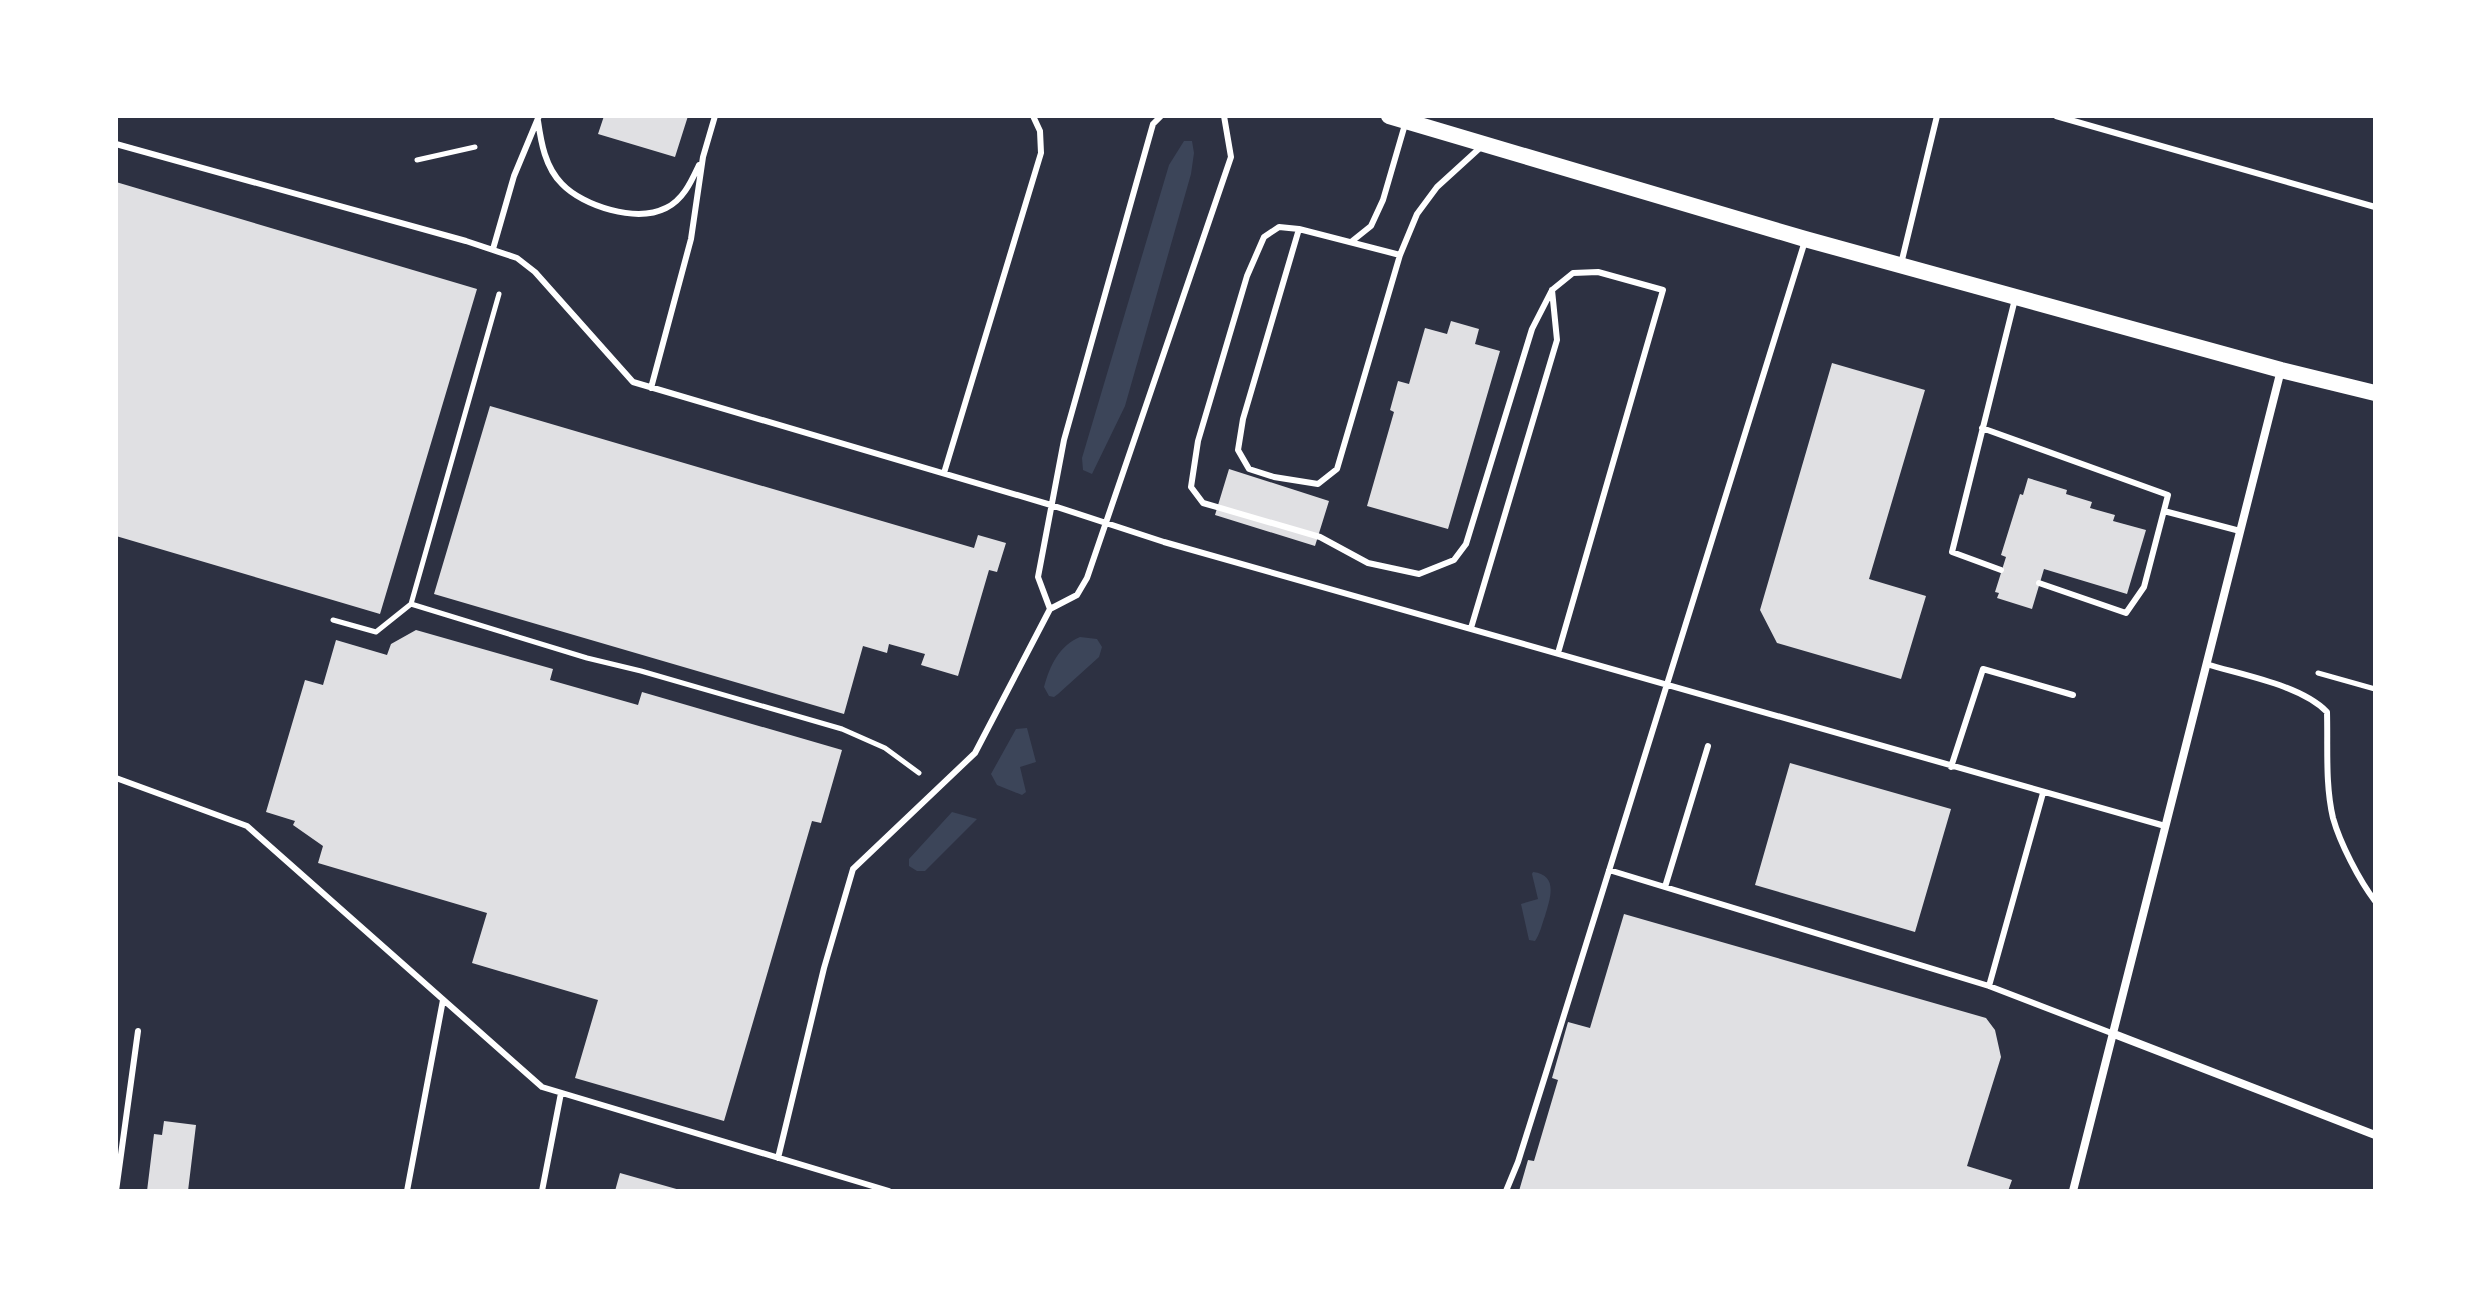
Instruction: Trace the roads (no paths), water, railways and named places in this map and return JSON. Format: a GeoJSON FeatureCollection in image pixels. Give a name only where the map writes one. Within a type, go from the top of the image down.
{"type":"FeatureCollection","features":[{"type":"Feature","properties":{"kind":"main road"},"geometry":{"type":"LineString","coordinates":[[1398,118],[1805,239],[2375,393]]}},
{"type":"Feature","properties":{"kind":"street"},"geometry":{"type":"LineString","coordinates":[[2073,1191],[2281,370]]}},
{"type":"Feature","properties":{"kind":"street"},"geometry":{"type":"LineString","coordinates":[[2114,1034],[2375,1135]]}},
{"type":"Feature","properties":{"kind":"lane"},"geometry":{"type":"LineString","coordinates":[[651,388],[691,239],[703,157],[715,116]]}},
{"type":"Feature","properties":{"kind":"lane"},"geometry":{"type":"LineString","coordinates":[[944,473],[1041,153],[1040,131],[1033,116]]}},
{"type":"Feature","properties":{"kind":"lane"},"geometry":{"type":"LineString","coordinates":[[1050,609],[1038,577],[1064,440],[1153,124],[1161,116]]}},
{"type":"Feature","properties":{"kind":"lane"},"geometry":{"type":"LineString","coordinates":[[778,1158],[824,968],[853,869],[975,753],[1050,609],[1077,595],[1087,578],[1231,157],[1224,116]]}},
{"type":"Feature","properties":{"kind":"lane"},"geometry":{"type":"LineString","coordinates":[[1901,264],[1937,116]]}},
{"type":"Feature","properties":{"kind":"lane"},"geometry":{"type":"LineString","coordinates":[[2056,116],[2086,120],[2375,207]]}},
{"type":"Feature","properties":{"kind":"lane"},"geometry":{"type":"LineString","coordinates":[[538,118],[543,153],[561,183],[584,200],[611,210],[638,214],[666,209],[688,190],[703,157]]}},
{"type":"Feature","properties":{"kind":"lane"},"geometry":{"type":"LineString","coordinates":[[493,249],[514,176],[538,118]]}},
{"type":"Feature","properties":{"kind":"lane"},"geometry":{"type":"LineString","coordinates":[[1350,242],[1371,226],[1383,200],[1398,118]]}},
{"type":"Feature","properties":{"kind":"lane"},"geometry":{"type":"LineString","coordinates":[[116,144],[517,258],[535,272],[633,382],[651,388],[1107,524],[2165,826]]}},
{"type":"Feature","properties":{"kind":"lane"},"geometry":{"type":"LineString","coordinates":[[1299,229],[1243,419],[1238,450],[1249,469],[1274,477],[1318,484],[1337,469],[1400,255],[1417,214],[1437,187],[1483,145]]}},
{"type":"Feature","properties":{"kind":"lane"},"geometry":{"type":"LineString","coordinates":[[1400,255],[1299,229],[1279,227],[1264,237],[1247,276],[1198,441],[1191,487],[1203,503],[1320,537],[1368,563],[1419,574],[1454,560],[1466,544],[1532,329],[1552,290],[1573,273],[1598,272],[1663,290],[1558,653]]}},
{"type":"Feature","properties":{"kind":"lane"},"geometry":{"type":"LineString","coordinates":[[1506,1191],[1518,1162],[1805,239]]}},
{"type":"Feature","properties":{"kind":"lane"},"geometry":{"type":"LineString","coordinates":[[1471,628],[1557,340],[1552,290]]}},
{"type":"Feature","properties":{"kind":"lane"},"geometry":{"type":"LineString","coordinates":[[2001,570],[1952,552],[2016,295]]}},
{"type":"Feature","properties":{"kind":"lane"},"geometry":{"type":"LineString","coordinates":[[1982,428],[2168,495],[2144,587],[2126,613],[2039,583]]}},
{"type":"Feature","properties":{"kind":"lane"},"geometry":{"type":"LineString","coordinates":[[2164,511],[2240,531]]}},
{"type":"Feature","properties":{"kind":"lane"},"geometry":{"type":"LineString","coordinates":[[2206,664],[2285,689],[2310,699],[2327,712],[2333,817],[2375,901]]}},
{"type":"Feature","properties":{"kind":"lane"},"geometry":{"type":"LineString","coordinates":[[1951,767],[1983,669],[2073,695]]}},
{"type":"Feature","properties":{"kind":"lane"},"geometry":{"type":"LineString","coordinates":[[1665,887],[1708,746]]}},
{"type":"Feature","properties":{"kind":"lane"},"geometry":{"type":"LineString","coordinates":[[116,778],[247,826],[542,1087],[889,1191]]}},
{"type":"Feature","properties":{"kind":"lane"},"geometry":{"type":"LineString","coordinates":[[1989,986],[2043,793]]}},
{"type":"Feature","properties":{"kind":"lane"},"geometry":{"type":"LineString","coordinates":[[1609,870],[1989,986],[2114,1034]]}},
{"type":"Feature","properties":{"kind":"lane"},"geometry":{"type":"LineString","coordinates":[[407,1191],[443,1000]]}},
{"type":"Feature","properties":{"kind":"lane"},"geometry":{"type":"LineString","coordinates":[[116,1191],[138,1031]]}},
{"type":"Feature","properties":{"kind":"lane"},"geometry":{"type":"LineString","coordinates":[[542,1191],[561,1093]]}}]}
